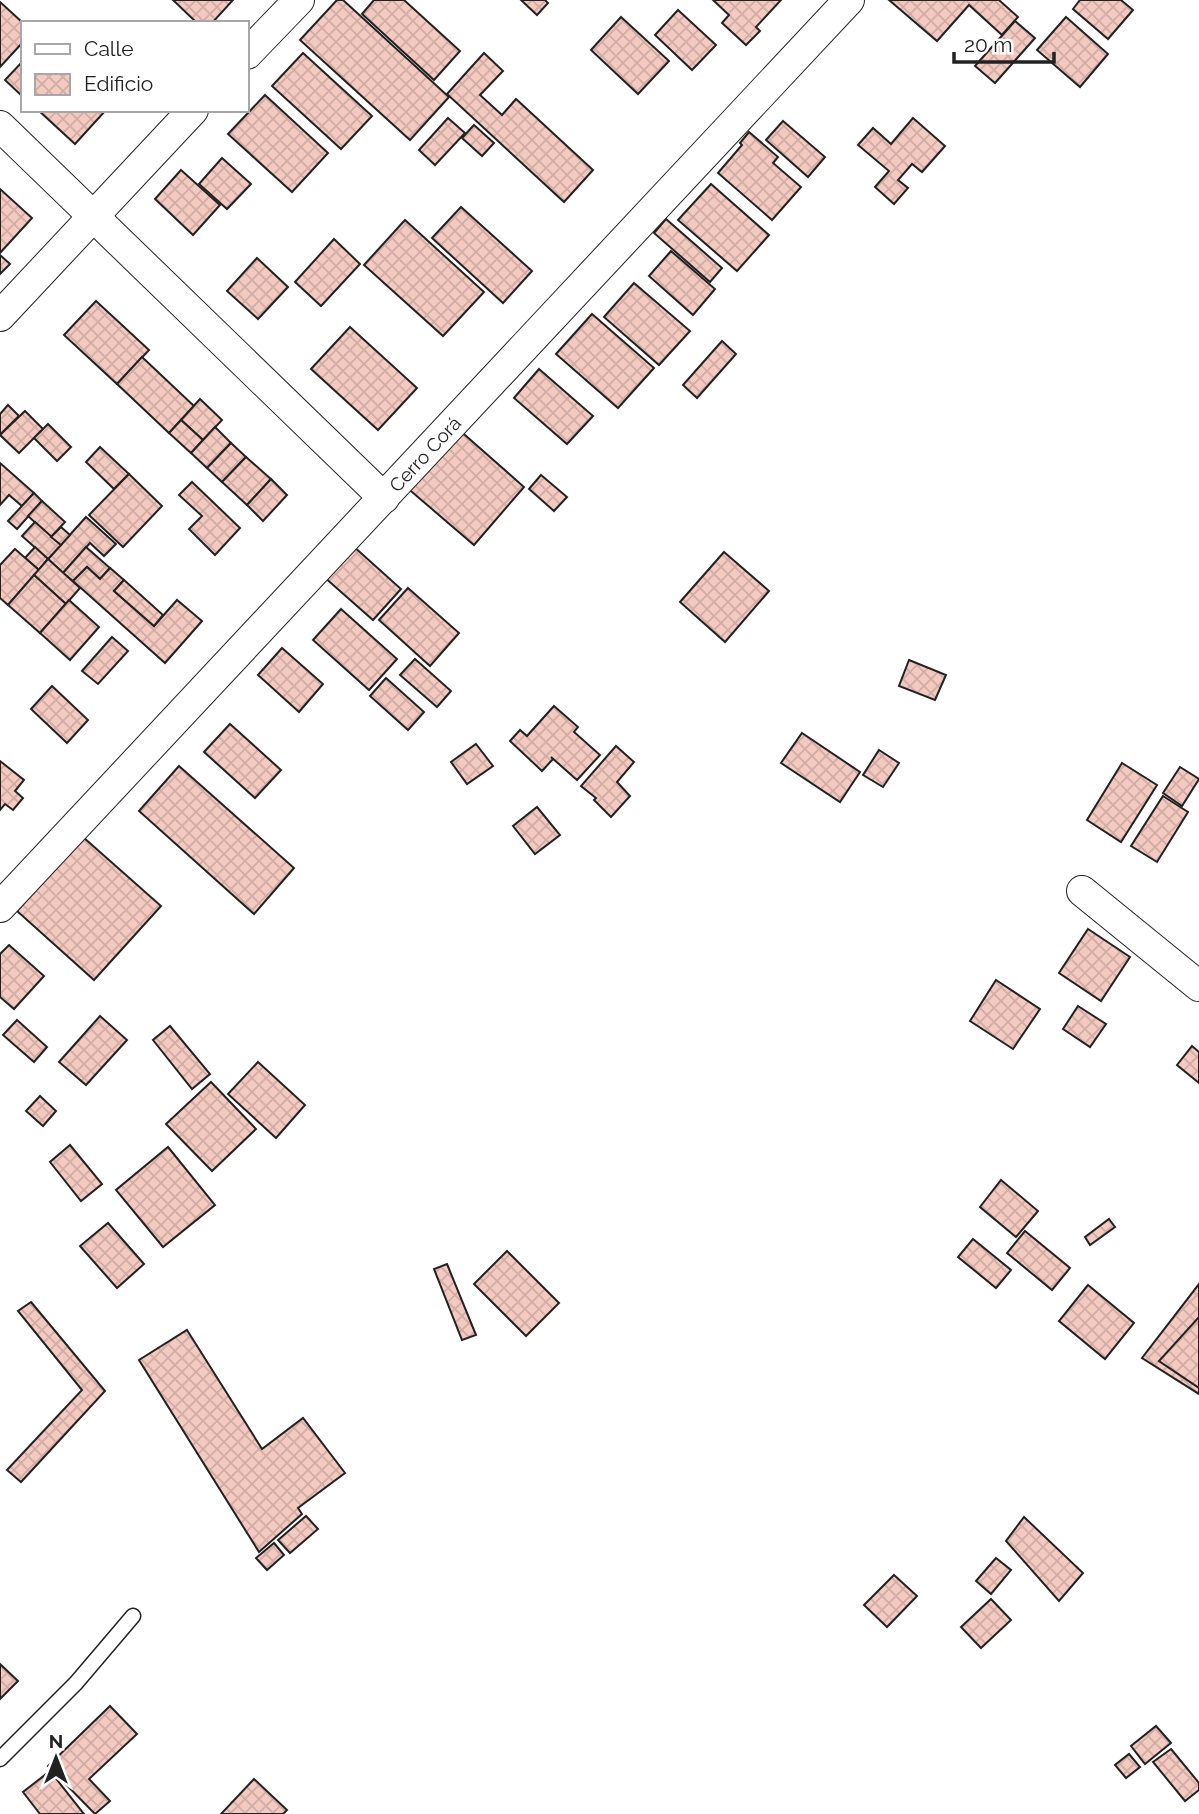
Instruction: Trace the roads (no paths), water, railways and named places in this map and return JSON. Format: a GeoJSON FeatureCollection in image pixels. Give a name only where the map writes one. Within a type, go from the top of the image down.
{"type":"FeatureCollection","features":[{"type":"Feature","properties":{"kind":"street"},"geometry":{"type":"LineString","coordinates":[[248,53],[299,0]]}},
{"type":"Feature","properties":{"kind":"street","name":"Cerro Corá"},"geometry":{"type":"LineString","coordinates":[[0,907],[849,0]]}},
{"type":"Feature","properties":{"kind":"street"},"geometry":{"type":"LineString","coordinates":[[0,316],[191,112]]}},
{"type":"Feature","properties":{"kind":"street"},"geometry":{"type":"LineString","coordinates":[[0,126],[384,498]]}},
{"type":"Feature","properties":{"kind":"street"},"geometry":{"type":"LineString","coordinates":[[1082,891],[1199,986]]}},
{"type":"Feature","properties":{"kind":"lane"},"geometry":{"type":"LineString","coordinates":[[0,1759],[76,1683],[133,1616]]}}]}
